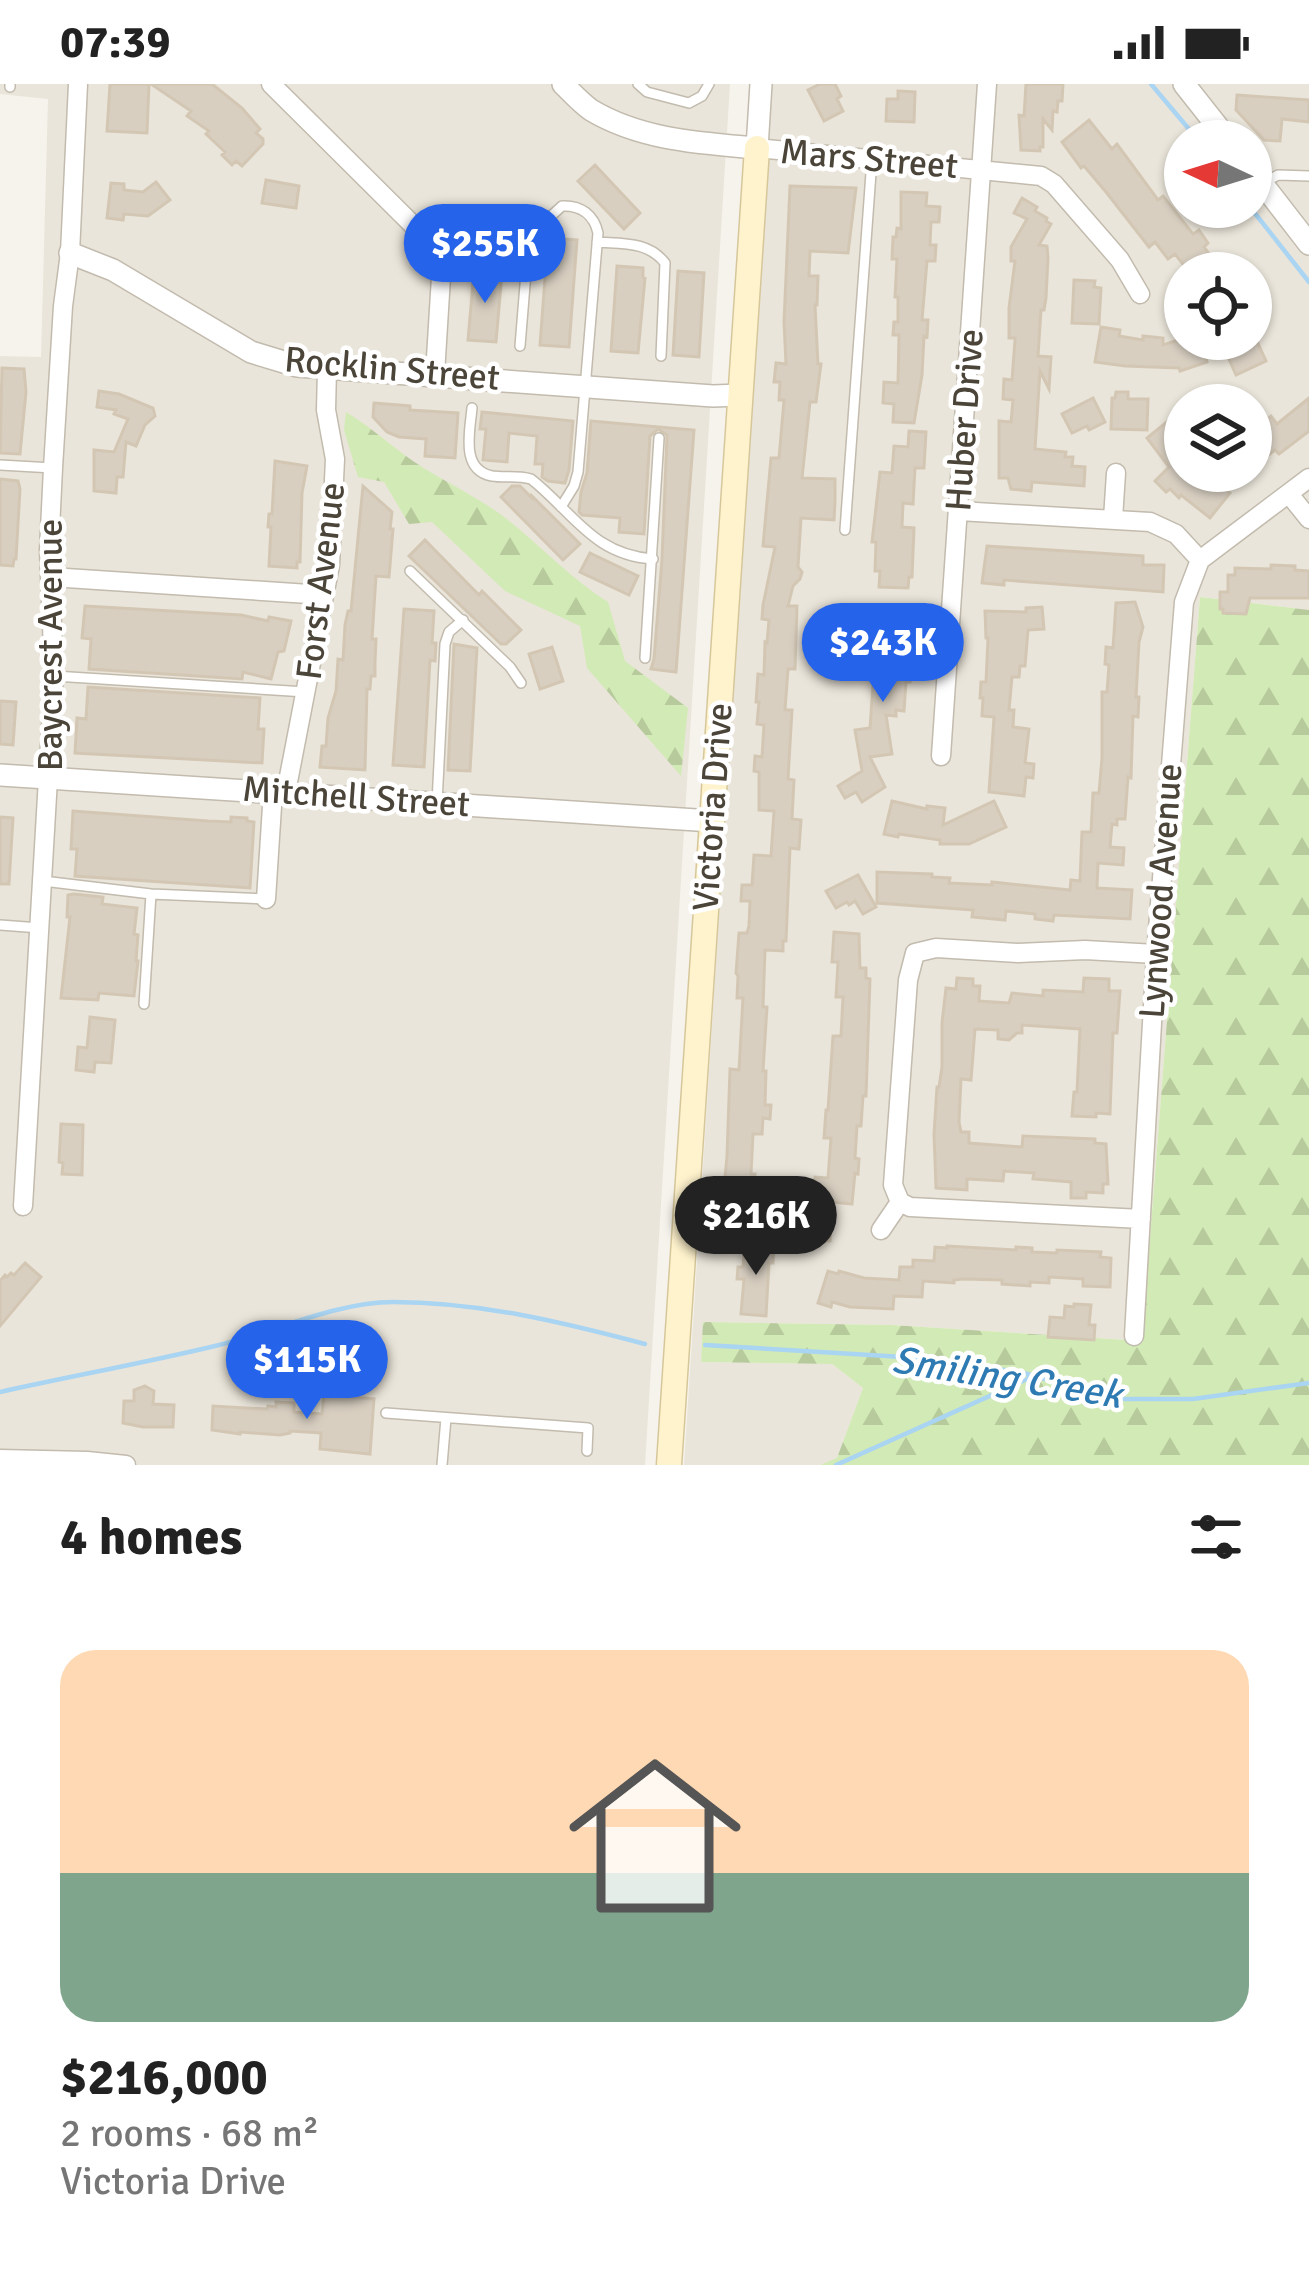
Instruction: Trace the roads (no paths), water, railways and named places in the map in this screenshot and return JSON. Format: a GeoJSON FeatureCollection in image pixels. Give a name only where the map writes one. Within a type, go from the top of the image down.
{"type":"FeatureCollection","features":[{"type":"Feature","properties":{"kind":"main road","name":"Victoria Drive"},"geometry":{"type":"LineString","coordinates":[[669,1465],[757,148]]}},
{"type":"Feature","properties":{"kind":"street","name":"Baycrest Avenue"},"geometry":{"type":"LineString","coordinates":[[23,1206],[50,778],[52,468],[78,84]]}},
{"type":"Feature","properties":{"kind":"street"},"geometry":{"type":"LineString","coordinates":[[271,84],[426,238],[441,277],[435,374]]}},
{"type":"Feature","properties":{"kind":"street"},"geometry":{"type":"LineString","coordinates":[[563,84],[587,108],[625,127],[676,140],[757,148]]}},
{"type":"Feature","properties":{"kind":"street","name":"Victoria Drive"},"geometry":{"type":"LineString","coordinates":[[757,148],[761,84]]}},
{"type":"Feature","properties":{"kind":"street","name":"Huber Drive"},"geometry":{"type":"LineString","coordinates":[[941,756],[987,84]]}},
{"type":"Feature","properties":{"kind":"street"},"geometry":{"type":"LineString","coordinates":[[1184,84],[1212,120]]}},
{"type":"Feature","properties":{"kind":"street","name":"Mars Street"},"geometry":{"type":"LineString","coordinates":[[757,148],[1037,175],[1050,181],[1120,260],[1140,293]]}},
{"type":"Feature","properties":{"kind":"street"},"geometry":{"type":"LineString","coordinates":[[1272,196],[1309,244]]}},
{"type":"Feature","properties":{"kind":"street","name":"Rocklin Street"},"geometry":{"type":"LineString","coordinates":[[70,253],[113,270],[251,352],[297,366],[740,395]]}},
{"type":"Feature","properties":{"kind":"street","name":"Forst Avenue"},"geometry":{"type":"LineString","coordinates":[[266,899],[279,792],[307,692],[331,548],[335,459],[326,410],[327,369]]}},
{"type":"Feature","properties":{"kind":"street"},"geometry":{"type":"LineString","coordinates":[[1113,519],[1116,473]]}},
{"type":"Feature","properties":{"kind":"street"},"geometry":{"type":"LineString","coordinates":[[958,511],[1150,522],[1181,538],[1200,560],[1309,478]]}},
{"type":"Feature","properties":{"kind":"street"},"geometry":{"type":"LineString","coordinates":[[1289,494],[1309,519]]}},
{"type":"Feature","properties":{"kind":"street","name":"Lynwood Avenue"},"geometry":{"type":"LineString","coordinates":[[1134,1336],[1182,616],[1200,560]]}},
{"type":"Feature","properties":{"kind":"street"},"geometry":{"type":"LineString","coordinates":[[51,577],[324,595]]}},
{"type":"Feature","properties":{"kind":"street","name":"Mitchell Street"},"geometry":{"type":"LineString","coordinates":[[0,776],[712,821]]}},
{"type":"Feature","properties":{"kind":"street"},"geometry":{"type":"LineString","coordinates":[[900,1202],[893,1185],[908,980],[915,953],[936,948],[1156,954]]}},
{"type":"Feature","properties":{"kind":"street"},"geometry":{"type":"LineString","coordinates":[[900,1202],[921,1208],[1141,1219]]}},
{"type":"Feature","properties":{"kind":"street"},"geometry":{"type":"LineString","coordinates":[[881,1230],[900,1202]]}},
{"type":"Feature","properties":{"kind":"street"},"geometry":{"type":"LineString","coordinates":[[0,1459],[127,1465]]}},
{"type":"Feature","properties":{"kind":"lane"},"geometry":{"type":"LineString","coordinates":[[638,84],[647,92],[682,103],[702,96],[709,84]]}},
{"type":"Feature","properties":{"kind":"lane"},"geometry":{"type":"LineString","coordinates":[[845,530],[872,158]]}},
{"type":"Feature","properties":{"kind":"lane"},"geometry":{"type":"LineString","coordinates":[[1272,175],[1309,176]]}},
{"type":"Feature","properties":{"kind":"lane"},"geometry":{"type":"LineString","coordinates":[[520,346],[527,242],[532,232],[567,205],[582,210],[593,219],[597,242],[577,479],[561,507]]}},
{"type":"Feature","properties":{"kind":"lane"},"geometry":{"type":"LineString","coordinates":[[597,242],[642,245],[665,262],[661,356]]}},
{"type":"Feature","properties":{"kind":"lane"},"geometry":{"type":"LineString","coordinates":[[472,408],[469,450],[477,468],[493,476],[531,478],[592,539],[653,560]]}},
{"type":"Feature","properties":{"kind":"lane"},"geometry":{"type":"LineString","coordinates":[[645,658],[659,437]]}},
{"type":"Feature","properties":{"kind":"lane"},"geometry":{"type":"LineString","coordinates":[[0,464],[52,468]]}},
{"type":"Feature","properties":{"kind":"lane"},"geometry":{"type":"LineString","coordinates":[[410,571],[511,667],[521,683]]}},
{"type":"Feature","properties":{"kind":"lane"},"geometry":{"type":"LineString","coordinates":[[437,803],[445,644],[449,632],[463,620]]}},
{"type":"Feature","properties":{"kind":"lane"},"geometry":{"type":"LineString","coordinates":[[54,676],[307,692]]}},
{"type":"Feature","properties":{"kind":"lane"},"geometry":{"type":"LineString","coordinates":[[43,881],[151,894],[266,899]]}},
{"type":"Feature","properties":{"kind":"lane"},"geometry":{"type":"LineString","coordinates":[[144,1004],[151,894]]}},
{"type":"Feature","properties":{"kind":"lane"},"geometry":{"type":"LineString","coordinates":[[0,925],[40,928]]}},
{"type":"Feature","properties":{"kind":"lane"},"geometry":{"type":"LineString","coordinates":[[386,1413],[589,1428],[587,1450]]}},
{"type":"Feature","properties":{"kind":"lane"},"geometry":{"type":"LineString","coordinates":[[442,1465],[446,1418]]}},
{"type":"Feature","properties":{"kind":"waterway"},"geometry":{"type":"LineString","coordinates":[[1151,84],[1181,120]]}},
{"type":"Feature","properties":{"kind":"waterway"},"geometry":{"type":"LineString","coordinates":[[1267,228],[1309,282]]}},
{"type":"Feature","properties":{"kind":"waterway","name":"Smiling Creek"},"geometry":{"type":"LineString","coordinates":[[0,1392],[215,1346],[371,1303],[489,1309],[645,1344]]}},
{"type":"Feature","properties":{"kind":"waterway","name":"Smiling Creek"},"geometry":{"type":"LineString","coordinates":[[705,1345],[903,1357],[1020,1372],[1117,1399],[1193,1399],[1309,1383]]}},
{"type":"Feature","properties":{"kind":"waterway"},"geometry":{"type":"LineString","coordinates":[[836,1465],[1034,1376]]}}]}
